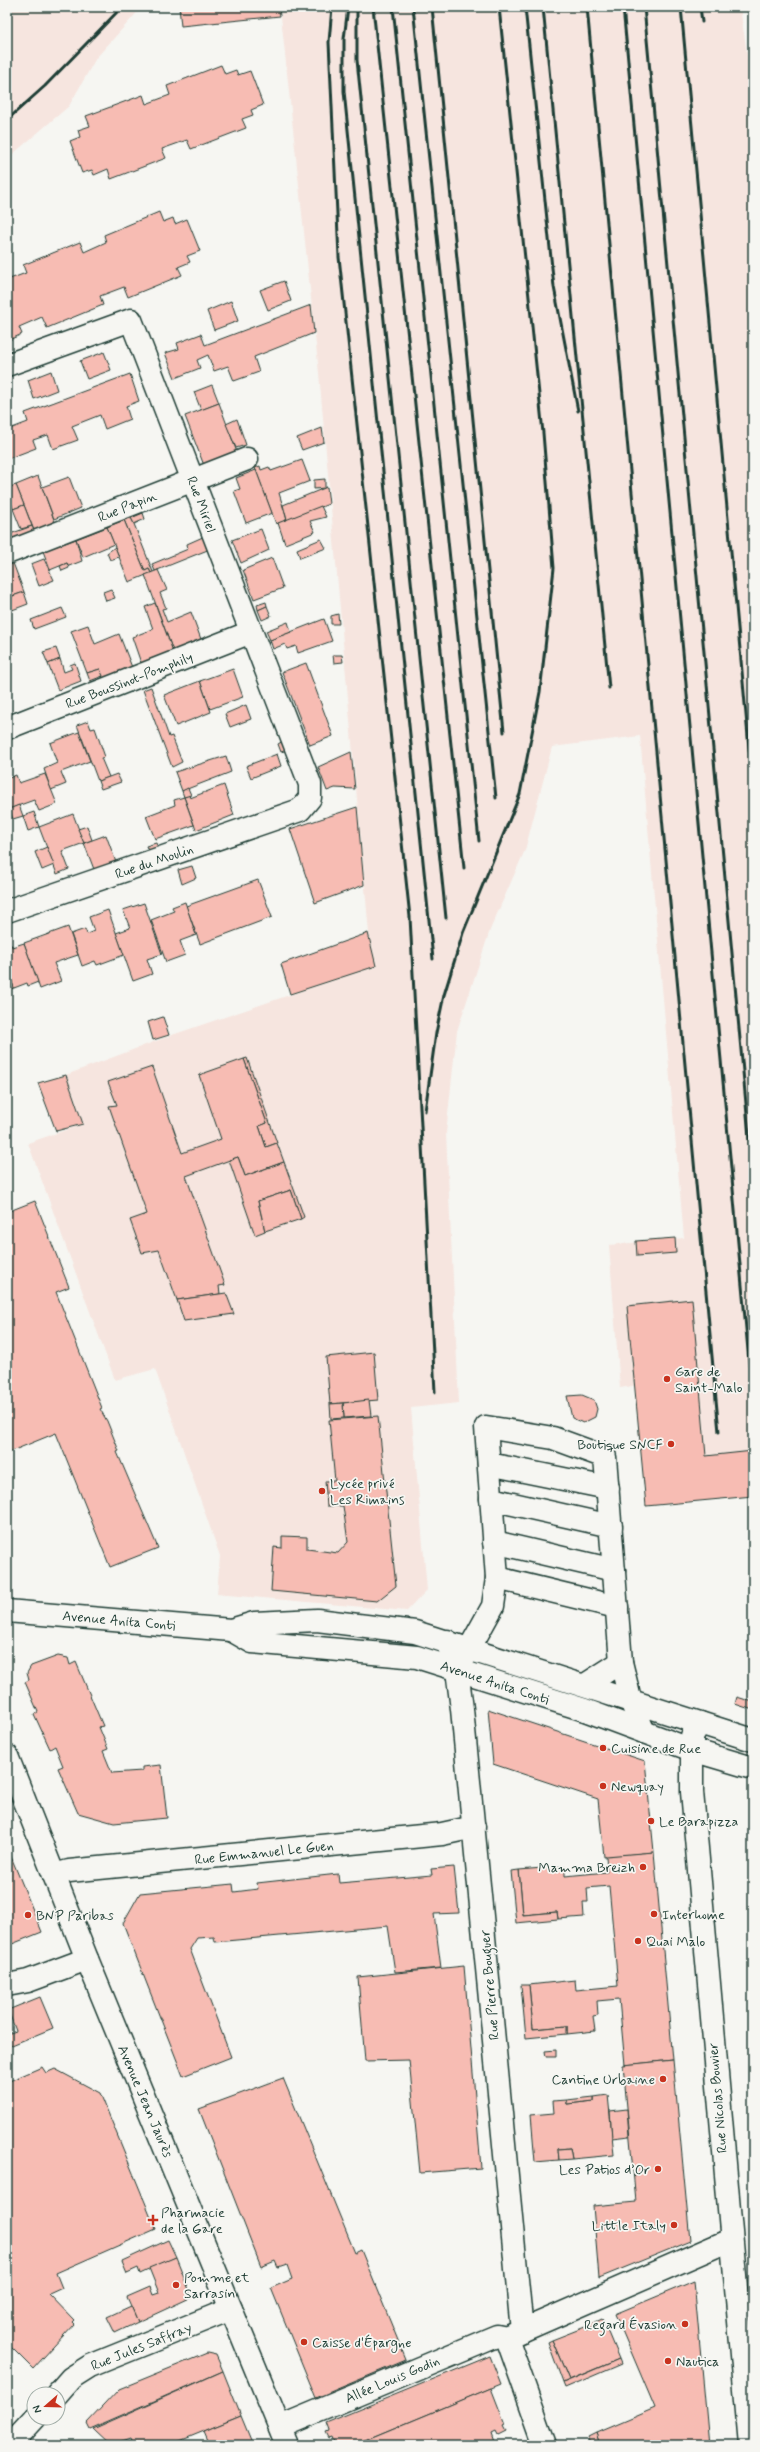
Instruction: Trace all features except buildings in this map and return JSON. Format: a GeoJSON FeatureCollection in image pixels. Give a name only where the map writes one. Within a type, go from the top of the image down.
{"type":"FeatureCollection","features":[{"type":"Feature","properties":{"kind":"street","name":"Rue Miriel"},"geometry":{"type":"LineString","coordinates":[[7,365],[131,320],[310,784],[310,798],[300,810]]}},
{"type":"Feature","properties":{"kind":"street","name":"Rue Papin"},"geometry":{"type":"LineString","coordinates":[[7,553],[247,459]]}},
{"type":"Feature","properties":{"kind":"street","name":"Rue Boussinot-Pomphily"},"geometry":{"type":"LineString","coordinates":[[7,728],[251,632]]}},
{"type":"Feature","properties":{"kind":"street","name":"Rue du Moulin"},"geometry":{"type":"LineString","coordinates":[[7,911],[300,810]]}},
{"type":"Feature","properties":{"kind":"street"},"geometry":{"type":"LineString","coordinates":[[457,1670],[493,1606],[497,1578],[486,1427],[553,1438],[605,1457],[621,1662],[630,1699],[644,1732]]}},
{"type":"Feature","properties":{"kind":"street"},"geometry":{"type":"LineString","coordinates":[[489,1464],[608,1488]]}},
{"type":"Feature","properties":{"kind":"street"},"geometry":{"type":"LineString","coordinates":[[491,1499],[611,1526]]}},
{"type":"Feature","properties":{"kind":"street"},"geometry":{"type":"LineString","coordinates":[[494,1542],[614,1570]]}},
{"type":"Feature","properties":{"kind":"street"},"geometry":{"type":"LineString","coordinates":[[497,1578],[617,1607]]}},
{"type":"Feature","properties":{"kind":"street","name":"Avenue Anita Conti"},"geometry":{"type":"LineString","coordinates":[[7,1611],[230,1630],[254,1623],[317,1620],[415,1632],[630,1699],[753,1740]]}},
{"type":"Feature","properties":{"kind":"street","name":"Avenue Anita Conti"},"geometry":{"type":"LineString","coordinates":[[230,1630],[252,1642],[417,1657],[585,1710],[692,1750],[753,1768]]}},
{"type":"Feature","properties":{"kind":"street","name":"Rue Pierre Bouguer"},"geometry":{"type":"LineString","coordinates":[[447,1641],[457,1670],[474,1827],[514,2334],[545,2445]]}},
{"type":"Feature","properties":{"kind":"street"},"geometry":{"type":"LineString","coordinates":[[585,1685],[621,1662]]}},
{"type":"Feature","properties":{"kind":"street","name":"Rue Nicolas Bouvier"},"geometry":{"type":"LineString","coordinates":[[700,1723],[692,1736],[692,1800],[730,2240],[750,2445]]}},
{"type":"Feature","properties":{"kind":"street","name":"Avenue Jean Jaurès"},"geometry":{"type":"LineString","coordinates":[[7,1756],[87,1959],[283,2436]]}},
{"type":"Feature","properties":{"kind":"street","name":"Rue Emmanuel Le Guen"},"geometry":{"type":"LineString","coordinates":[[54,1876],[69,1871],[442,1834],[474,1827]]}},
{"type":"Feature","properties":{"kind":"street"},"geometry":{"type":"LineString","coordinates":[[7,1985],[28,1981],[87,1959]]}},
{"type":"Feature","properties":{"kind":"street"},"geometry":{"type":"LineString","coordinates":[[514,2334],[730,2240]]}},
{"type":"Feature","properties":{"kind":"street","name":"Rue Jules Saffray"},"geometry":{"type":"LineString","coordinates":[[64,2386],[71,2378],[90,2366],[232,2309]]}},
{"type":"Feature","properties":{"kind":"street","name":"Allée Louis Godin"},"geometry":{"type":"LineString","coordinates":[[283,2436],[485,2340],[496,2336],[514,2334]]}},
{"type":"Feature","properties":{"kind":"street"},"geometry":{"type":"LineString","coordinates":[[10,2445],[28,2426]]}},
{"type":"Feature","properties":{"kind":"shaded area"},"geometry":{"type":"Polygon","coordinates":[[[7,7],[142,7],[96,58],[69,106],[7,159],[7,7]]]}},
{"type":"Feature","properties":{"kind":"shaded area"},"geometry":{"type":"Polygon","coordinates":[[[280,7],[740,7],[753,94],[753,1483],[650,1493],[639,1385],[620,1388],[609,1245],[684,1238],[640,736],[552,747],[525,850],[490,930],[457,1031],[446,1133],[459,1403],[411,1408],[427,1590],[407,1611],[217,1594],[220,1556],[155,1369],[115,1380],[28,1143],[83,1124],[66,1075],[172,1035],[372,967],[319,373],[280,7]]]}},
{"type":"Feature","properties":{"kind":"railway"},"geometry":{"type":"LineString","coordinates":[[7,120],[45,86],[122,7]]}},
{"type":"Feature","properties":{"kind":"railway"},"geometry":{"type":"LineString","coordinates":[[332,7],[329,42],[339,257],[410,917],[435,1392]]}},
{"type":"Feature","properties":{"kind":"railway"},"geometry":{"type":"LineString","coordinates":[[348,7],[344,39],[344,91],[433,959]]}},
{"type":"Feature","properties":{"kind":"railway"},"geometry":{"type":"LineString","coordinates":[[357,7],[357,60],[446,918]]}},
{"type":"Feature","properties":{"kind":"railway"},"geometry":{"type":"LineString","coordinates":[[373,7],[464,868]]}},
{"type":"Feature","properties":{"kind":"railway"},"geometry":{"type":"LineString","coordinates":[[393,7],[479,841]]}},
{"type":"Feature","properties":{"kind":"railway"},"geometry":{"type":"LineString","coordinates":[[413,7],[496,798]]}},
{"type":"Feature","properties":{"kind":"railway"},"geometry":{"type":"LineString","coordinates":[[432,7],[504,732]]}},
{"type":"Feature","properties":{"kind":"railway"},"geometry":{"type":"LineString","coordinates":[[425,1111],[436,1033],[444,995],[463,933],[520,794],[540,692],[554,568],[543,433],[499,7]]}},
{"type":"Feature","properties":{"kind":"railway"},"geometry":{"type":"LineString","coordinates":[[525,7],[554,287],[578,411]]}},
{"type":"Feature","properties":{"kind":"railway"},"geometry":{"type":"LineString","coordinates":[[543,7],[609,688]]}},
{"type":"Feature","properties":{"kind":"railway"},"geometry":{"type":"LineString","coordinates":[[587,7],[719,1432]]}},
{"type":"Feature","properties":{"kind":"railway"},"geometry":{"type":"LineString","coordinates":[[623,7],[753,1404]]}},
{"type":"Feature","properties":{"kind":"railway"},"geometry":{"type":"LineString","coordinates":[[644,7],[753,1179]]}},
{"type":"Feature","properties":{"kind":"railway"},"geometry":{"type":"LineString","coordinates":[[681,7],[753,791]]}},
{"type":"Feature","properties":{"kind":"railway"},"geometry":{"type":"LineString","coordinates":[[700,7],[702,22]]}},
{"type":"Feature","properties":{"kind":"place","name":"Gare de Saint-Malo"},"geometry":{"type":"Point","coordinates":[667,1379]}},
{"type":"Feature","properties":{"kind":"place","name":"Boutique SNCF"},"geometry":{"type":"Point","coordinates":[671,1444]}},
{"type":"Feature","properties":{"kind":"place","name":"Lycée privé Les Rimains"},"geometry":{"type":"Point","coordinates":[322,1491]}},
{"type":"Feature","properties":{"kind":"place","name":"Cuisine de Rue"},"geometry":{"type":"Point","coordinates":[603,1748]}},
{"type":"Feature","properties":{"kind":"place","name":"Newquay"},"geometry":{"type":"Point","coordinates":[603,1786]}},
{"type":"Feature","properties":{"kind":"place","name":"Le Barapizza"},"geometry":{"type":"Point","coordinates":[651,1821]}},
{"type":"Feature","properties":{"kind":"place","name":"Mamma Breizh"},"geometry":{"type":"Point","coordinates":[643,1867]}},
{"type":"Feature","properties":{"kind":"place","name":"Interhome"},"geometry":{"type":"Point","coordinates":[654,1914]}},
{"type":"Feature","properties":{"kind":"place","name":"BNP Paribas"},"geometry":{"type":"Point","coordinates":[28,1915]}},
{"type":"Feature","properties":{"kind":"place","name":"Quai Malo"},"geometry":{"type":"Point","coordinates":[638,1941]}},
{"type":"Feature","properties":{"kind":"place","name":"Cantine Urbaine"},"geometry":{"type":"Point","coordinates":[663,2079]}},
{"type":"Feature","properties":{"kind":"place","name":"Les Patios d’Or"},"geometry":{"type":"Point","coordinates":[658,2169]}},
{"type":"Feature","properties":{"kind":"place","name":"Pharmacie de la Gare"},"geometry":{"type":"Point","coordinates":[153,2220]}},
{"type":"Feature","properties":{"kind":"place","name":"Little Italy"},"geometry":{"type":"Point","coordinates":[674,2225]}},
{"type":"Feature","properties":{"kind":"place","name":"Pomme et Sarrasin"},"geometry":{"type":"Point","coordinates":[176,2285]}},
{"type":"Feature","properties":{"kind":"place","name":"Regard Évasion"},"geometry":{"type":"Point","coordinates":[685,2324]}},
{"type":"Feature","properties":{"kind":"place","name":"Caisse d'Épargne"},"geometry":{"type":"Point","coordinates":[304,2342]}},
{"type":"Feature","properties":{"kind":"place","name":"Nautica"},"geometry":{"type":"Point","coordinates":[668,2361]}}]}
